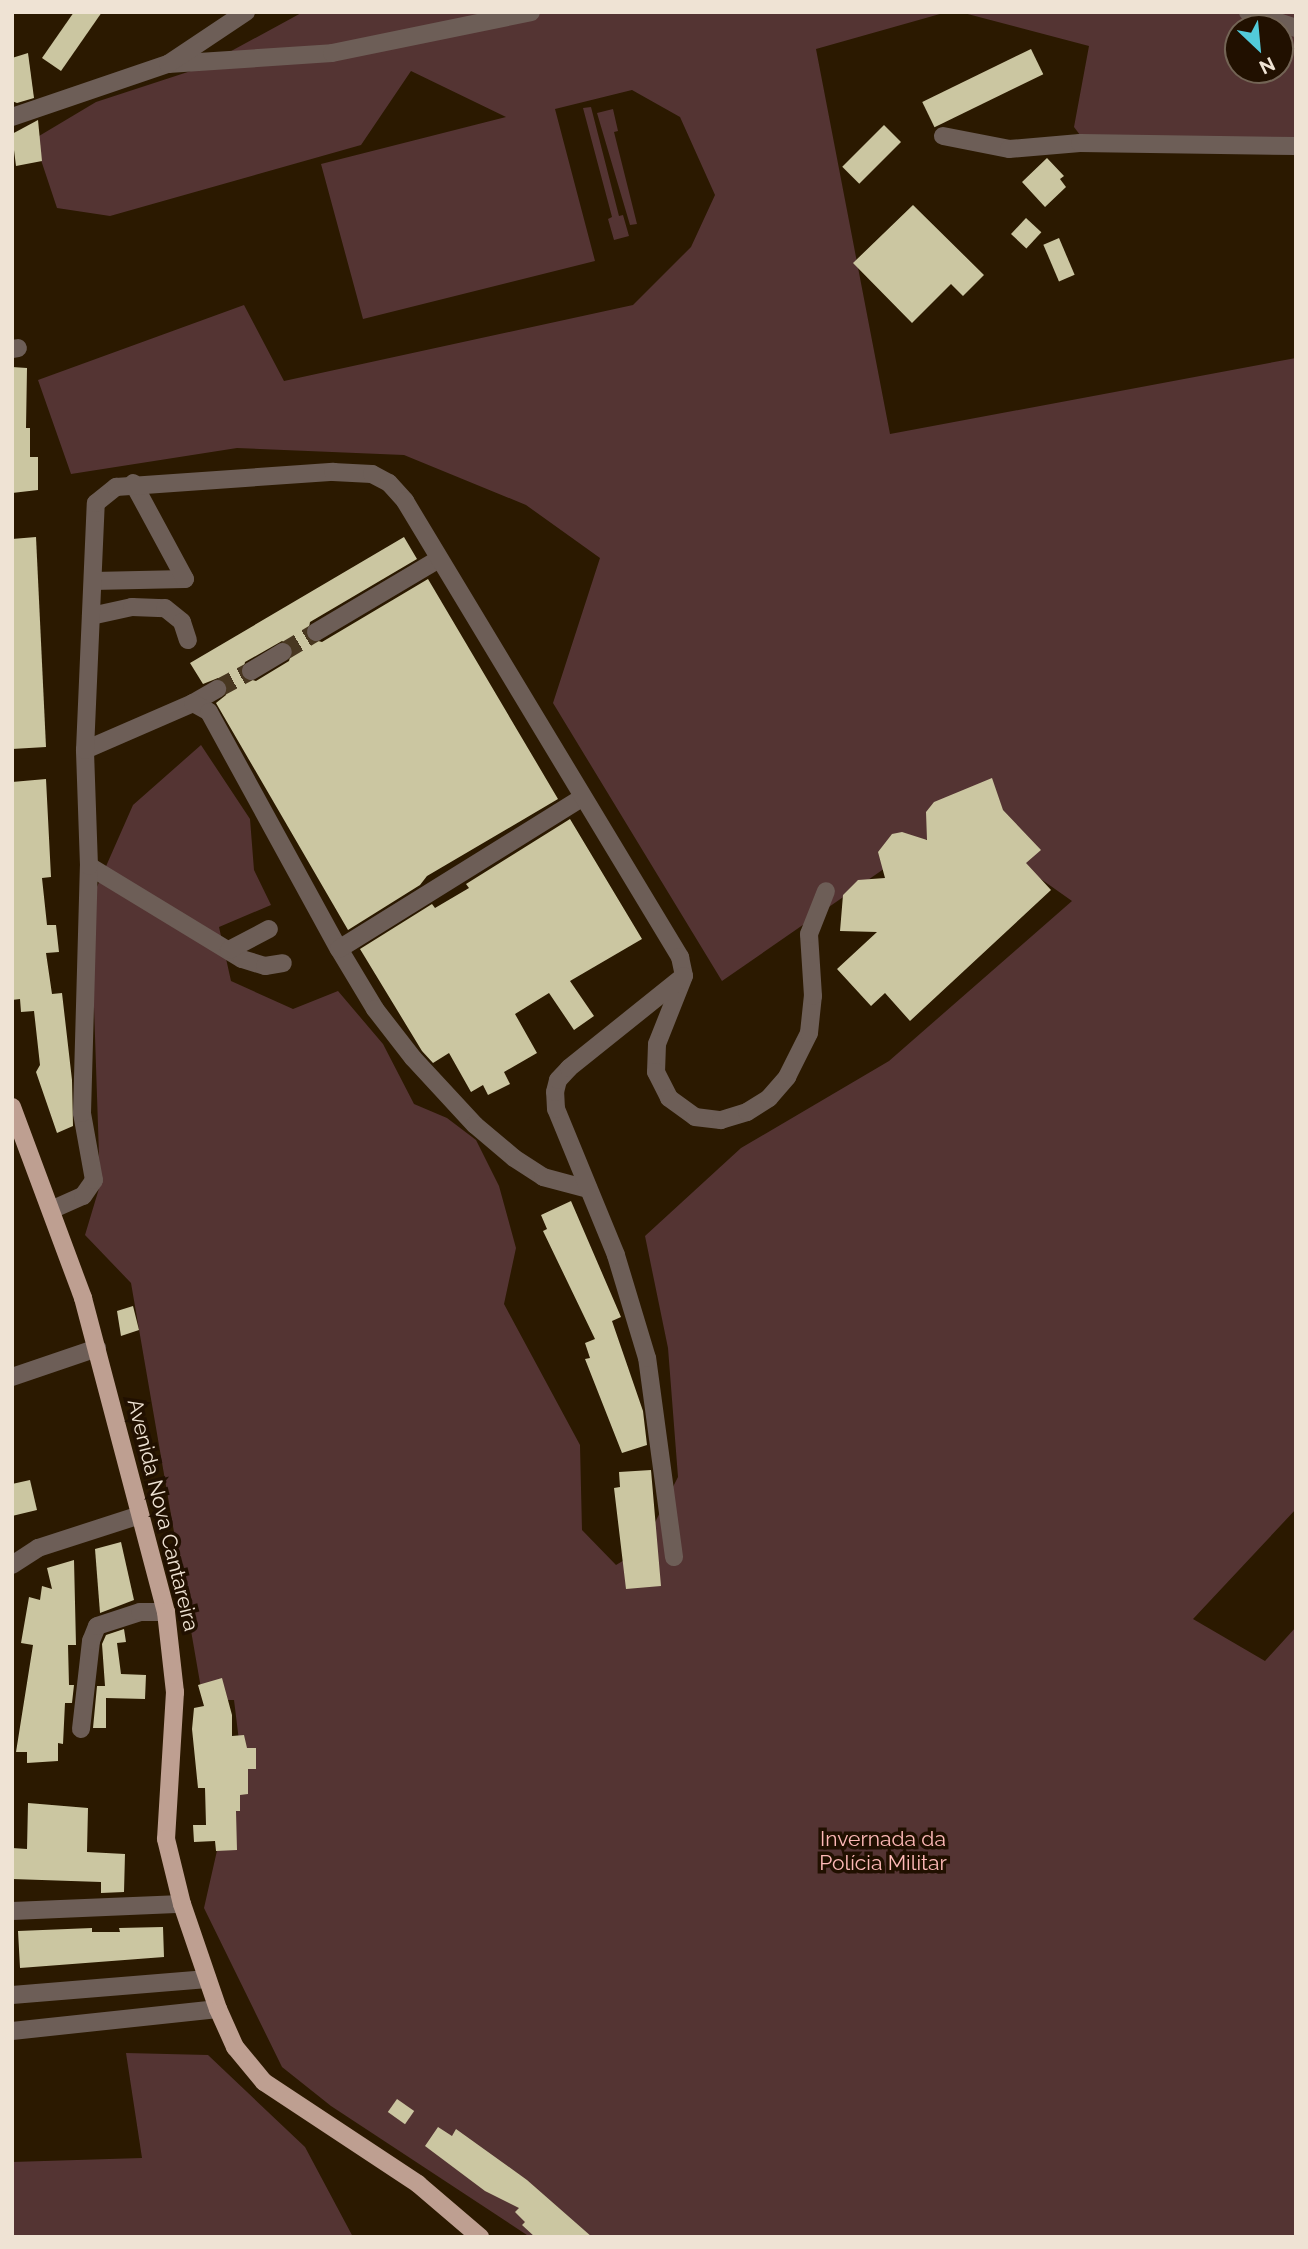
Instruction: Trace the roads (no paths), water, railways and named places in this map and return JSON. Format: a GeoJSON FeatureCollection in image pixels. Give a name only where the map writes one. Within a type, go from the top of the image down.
{"type":"FeatureCollection","features":[{"type":"Feature","properties":{"kind":"main road","name":"Avenida Nova Cantareira"},"geometry":{"type":"LineString","coordinates":[[12,1107],[51,1210],[97,1348],[166,1612],[175,1692],[166,1839],[182,1904],[218,2009],[235,2047],[264,2082],[418,2184],[480,2237]]}},
{"type":"Feature","properties":{"kind":"street"},"geometry":{"type":"LineString","coordinates":[[168,64],[246,12]]}},
{"type":"Feature","properties":{"kind":"street"},"geometry":{"type":"LineString","coordinates":[[12,117],[168,64],[332,52],[531,12]]}},
{"type":"Feature","properties":{"kind":"street"},"geometry":{"type":"LineString","coordinates":[[1248,12],[1296,28]]}},
{"type":"Feature","properties":{"kind":"street"},"geometry":{"type":"LineString","coordinates":[[943,135],[1009,149],[1080,143],[1296,146]]}},
{"type":"Feature","properties":{"kind":"street"},"geometry":{"type":"LineString","coordinates":[[51,1210],[83,1196],[94,1180],[82,1112],[89,866],[85,750],[96,503],[116,487],[133,483],[333,472],[372,474],[389,483],[405,501],[680,957],[684,976],[657,1044],[656,1072],[669,1098],[695,1117],[721,1120],[747,1112],[769,1098],[787,1077],[808,1033],[814,996],[809,934],[826,891]]}},
{"type":"Feature","properties":{"kind":"street"},"geometry":{"type":"LineString","coordinates":[[93,581],[185,579],[133,483]]}},
{"type":"Feature","properties":{"kind":"street"},"geometry":{"type":"LineString","coordinates":[[316,632],[439,559]]}},
{"type":"Feature","properties":{"kind":"street"},"geometry":{"type":"LineString","coordinates":[[91,616],[132,607],[165,608],[182,622],[188,640]]}},
{"type":"Feature","properties":{"kind":"street"},"geometry":{"type":"LineString","coordinates":[[251,671],[283,652]]}},
{"type":"Feature","properties":{"kind":"street"},"geometry":{"type":"LineString","coordinates":[[85,750],[217,690]]}},
{"type":"Feature","properties":{"kind":"street"},"geometry":{"type":"LineString","coordinates":[[193,703],[209,712],[339,949],[375,1009],[475,1125],[543,1177],[588,1189]]}},
{"type":"Feature","properties":{"kind":"street"},"geometry":{"type":"LineString","coordinates":[[339,949],[582,798]]}},
{"type":"Feature","properties":{"kind":"street"},"geometry":{"type":"LineString","coordinates":[[89,866],[229,950],[265,966],[283,963]]}},
{"type":"Feature","properties":{"kind":"street"},"geometry":{"type":"LineString","coordinates":[[229,950],[269,929]]}},
{"type":"Feature","properties":{"kind":"street"},"geometry":{"type":"LineString","coordinates":[[674,1558],[647,1358],[616,1255],[556,1109],[558,1080],[684,976]]}},
{"type":"Feature","properties":{"kind":"street"},"geometry":{"type":"LineString","coordinates":[[12,1377],[97,1348]]}},
{"type":"Feature","properties":{"kind":"street"},"geometry":{"type":"LineString","coordinates":[[12,1565],[38,1548],[140,1515]]}},
{"type":"Feature","properties":{"kind":"street"},"geometry":{"type":"LineString","coordinates":[[81,1729],[91,1641],[97,1626],[140,1612],[166,1612]]}},
{"type":"Feature","properties":{"kind":"street"},"geometry":{"type":"LineString","coordinates":[[12,1911],[182,1904]]}},
{"type":"Feature","properties":{"kind":"street"},"geometry":{"type":"LineString","coordinates":[[12,1995],[206,1979]]}},
{"type":"Feature","properties":{"kind":"street"},"geometry":{"type":"LineString","coordinates":[[12,2031],[218,2009]]}},
{"type":"Feature","properties":{"kind":"tunnel"},"geometry":{"type":"LineString","coordinates":[[283,652],[316,632]]}},
{"type":"Feature","properties":{"kind":"tunnel"},"geometry":{"type":"LineString","coordinates":[[217,689],[251,671]]}},
{"type":"Feature","properties":{"kind":"park label","name":"Invernada da Polícia Militar"},"geometry":{"type":"Point","coordinates":[883,1851]}}]}
